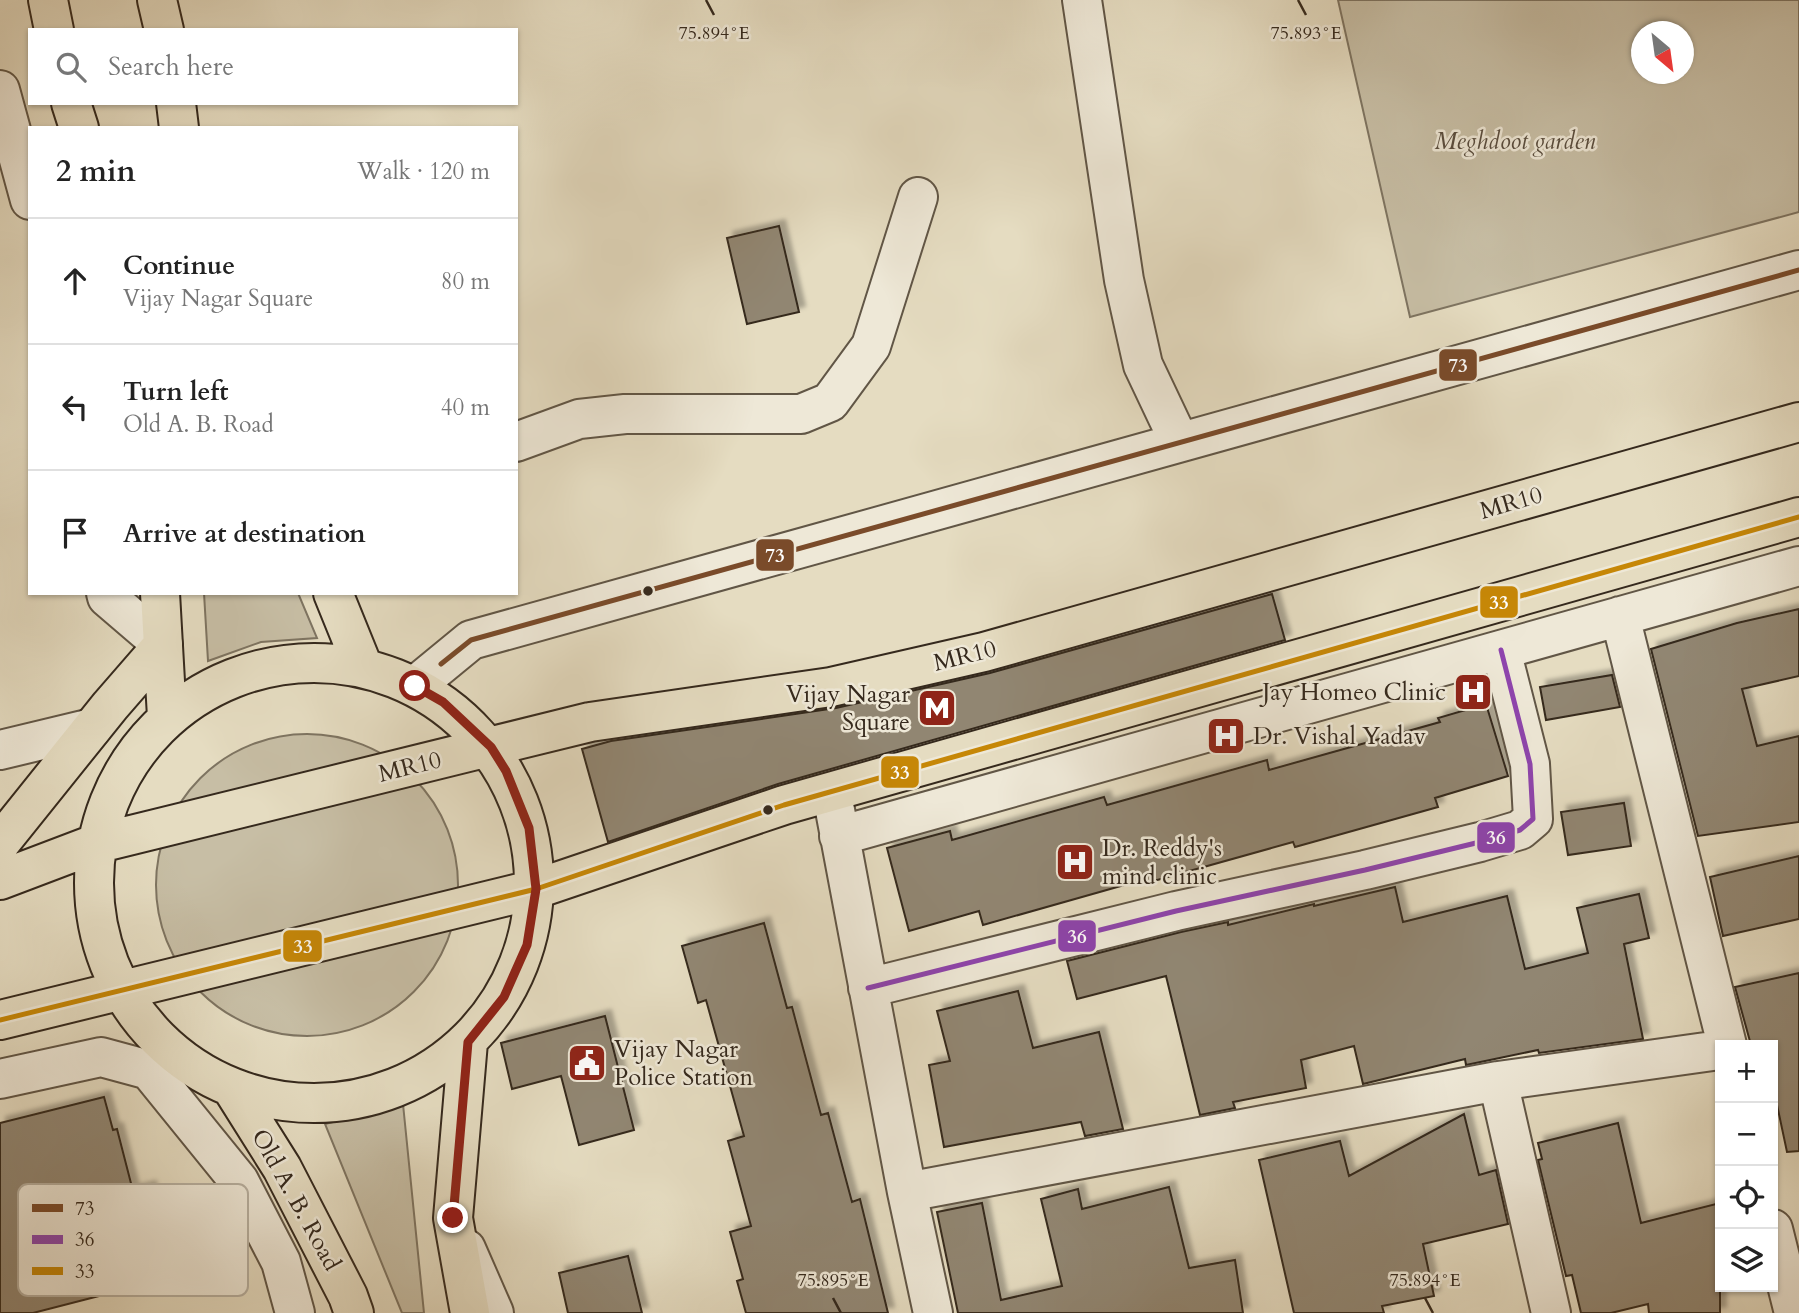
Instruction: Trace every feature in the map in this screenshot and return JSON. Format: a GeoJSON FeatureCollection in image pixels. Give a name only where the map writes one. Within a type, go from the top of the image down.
{"type":"FeatureCollection","features":[{"type":"Feature","properties":{"kind":"main road"},"geometry":{"type":"LineString","coordinates":[[48,0],[54,28]]}},
{"type":"Feature","properties":{"kind":"main road"},"geometry":{"type":"LineString","coordinates":[[157,0],[164,28]]}},
{"type":"Feature","properties":{"kind":"main road"},"geometry":{"type":"LineString","coordinates":[[72,105],[78,126]]}},
{"type":"Feature","properties":{"kind":"main road"},"geometry":{"type":"LineString","coordinates":[[176,105],[179,126]]}},
{"type":"Feature","properties":{"kind":"main road","name":"MR10"},"geometry":{"type":"LineString","coordinates":[[0,880],[95,844],[590,722],[831,687],[984,652],[1799,422]]}},
{"type":"Feature","properties":{"kind":"main road"},"geometry":{"type":"LineString","coordinates":[[0,1020],[536,889],[784,805],[1799,517]]}},
{"type":"Feature","properties":{"kind":"main road"},"geometry":{"type":"LineString","coordinates":[[160,595],[167,717]]}},
{"type":"Feature","properties":{"kind":"main road"},"geometry":{"type":"LineString","coordinates":[[334,595],[363,667]]}},
{"type":"Feature","properties":{"kind":"main road"},"geometry":{"type":"LineString","coordinates":[[0,844],[92,728],[163,645]]}},
{"type":"Feature","properties":{"kind":"main road"},"geometry":{"type":"LineString","coordinates":[[299,662],[363,667],[415,686],[443,702],[491,747],[506,771],[529,828],[536,889],[527,945],[504,997],[468,1042],[386,1093],[332,1104],[233,1090],[203,1076],[176,1058],[152,1036],[109,972],[96,930],[91,887],[95,844],[132,755],[167,717],[225,680],[261,668],[299,662]]}},
{"type":"Feature","properties":{"kind":"main road"},"geometry":{"type":"LineString","coordinates":[[468,1042],[453,1218],[470,1313]]}},
{"type":"Feature","properties":{"kind":"main road","name":"Old A. B. Road"},"geometry":{"type":"LineString","coordinates":[[233,1090],[282,1168],[348,1296],[354,1313]]}},
{"type":"Feature","properties":{"kind":"street"},"geometry":{"type":"LineString","coordinates":[[1082,0],[1124,280],[1143,365],[1179,441]]}},
{"type":"Feature","properties":{"kind":"street"},"geometry":{"type":"LineString","coordinates":[[0,90],[28,193]]}},
{"type":"Feature","properties":{"kind":"street"},"geometry":{"type":"LineString","coordinates":[[518,441],[579,419],[625,414],[801,414],[830,401],[871,346],[918,197]]}},
{"type":"Feature","properties":{"kind":"street"},"geometry":{"type":"LineString","coordinates":[[415,686],[471,640],[1799,270]]}},
{"type":"Feature","properties":{"kind":"street"},"geometry":{"type":"LineString","coordinates":[[839,836],[1799,566]]}},
{"type":"Feature","properties":{"kind":"street"},"geometry":{"type":"LineString","coordinates":[[106,595],[163,645]]}},
{"type":"Feature","properties":{"kind":"street"},"geometry":{"type":"LineString","coordinates":[[1620,617],[1726,1040]]}},
{"type":"Feature","properties":{"kind":"street"},"geometry":{"type":"LineString","coordinates":[[868,988],[1176,911],[1364,870],[1520,830],[1533,818],[1530,765],[1502,650]]}},
{"type":"Feature","properties":{"kind":"street"},"geometry":{"type":"LineString","coordinates":[[0,750],[92,728]]}},
{"type":"Feature","properties":{"kind":"street"},"geometry":{"type":"LineString","coordinates":[[831,792],[907,1192],[933,1313]]}},
{"type":"Feature","properties":{"kind":"street"},"geometry":{"type":"LineString","coordinates":[[907,1192],[1498,1081],[1715,1051]]}},
{"type":"Feature","properties":{"kind":"street"},"geometry":{"type":"LineString","coordinates":[[0,1079],[101,1057],[149,1070],[241,1184]]}},
{"type":"Feature","properties":{"kind":"street"},"geometry":{"type":"LineString","coordinates":[[1498,1081],[1542,1312]]}},
{"type":"Feature","properties":{"kind":"street"},"geometry":{"type":"LineString","coordinates":[[248,1198],[281,1262],[295,1313]]}},
{"type":"Feature","properties":{"kind":"street"},"geometry":{"type":"LineString","coordinates":[[453,1218],[494,1313]]}},
{"type":"Feature","properties":{"kind":"street"},"geometry":{"type":"LineString","coordinates":[[1778,1249],[1794,1313]]}},
{"type":"Feature","properties":{"kind":"green space","name":"Meghdoot garden"},"geometry":{"type":"Polygon","coordinates":[[[1338,0],[1799,0],[1799,212],[1410,317],[1338,0]]]}},
{"type":"Feature","properties":{"kind":"green space"},"geometry":{"type":"Polygon","coordinates":[[[204,595],[299,595],[317,638],[261,642],[208,661],[204,595]]]}},
{"type":"Feature","properties":{"kind":"green space"},"geometry":{"type":"Polygon","coordinates":[[[307,734],[336,737],[365,746],[391,760],[414,778],[432,801],[446,827],[455,856],[458,885],[455,914],[446,943],[432,969],[414,992],[391,1010],[365,1024],[336,1033],[307,1036],[278,1033],[249,1024],[223,1010],[200,992],[182,969],[168,943],[159,914],[156,885],[159,856],[168,827],[182,801],[200,778],[223,760],[249,746],[278,737],[307,734]]]}},
{"type":"Feature","properties":{"kind":"green space"},"geometry":{"type":"Polygon","coordinates":[[[403,1104],[424,1313],[402,1313],[325,1124],[403,1104]]]}},
{"type":"Feature","properties":{"kind":"building"},"geometry":{"type":"Polygon","coordinates":[[[779,226],[799,312],[747,324],[727,238],[779,226]]]}},
{"type":"Feature","properties":{"kind":"building"},"geometry":{"type":"Polygon","coordinates":[[[1272,594],[1285,640],[778,784],[608,842],[582,749],[611,741],[836,708],[990,673],[1272,594]]]}},
{"type":"Feature","properties":{"kind":"building"},"geometry":{"type":"Polygon","coordinates":[[[1799,609],[1799,676],[1742,689],[1757,746],[1799,736],[1799,822],[1698,836],[1651,649],[1737,623],[1799,609]]]}},
{"type":"Feature","properties":{"kind":"building"},"geometry":{"type":"Polygon","coordinates":[[[1612,675],[1620,707],[1546,720],[1540,687],[1612,675]]]}},
{"type":"Feature","properties":{"kind":"building"},"geometry":{"type":"Polygon","coordinates":[[[1486,704],[1508,776],[1435,798],[1438,807],[1295,847],[1293,842],[1143,884],[1142,880],[983,925],[979,911],[909,931],[887,848],[950,831],[952,840],[1104,797],[1107,805],[1267,760],[1269,770],[1440,722],[1438,718],[1486,704]]]}},
{"type":"Feature","properties":{"kind":"building"},"geometry":{"type":"Polygon","coordinates":[[[1624,803],[1631,846],[1568,855],[1561,812],[1624,803]]]}},
{"type":"Feature","properties":{"kind":"building"},"geometry":{"type":"Polygon","coordinates":[[[1799,856],[1799,919],[1723,936],[1710,877],[1799,856]]]}},
{"type":"Feature","properties":{"kind":"building"},"geometry":{"type":"Polygon","coordinates":[[[1395,887],[1403,922],[1507,896],[1525,969],[1588,953],[1577,908],[1639,894],[1649,938],[1624,944],[1643,1039],[1539,1053],[1538,1050],[1466,1065],[1465,1059],[1363,1084],[1354,1046],[1301,1060],[1306,1088],[1233,1102],[1235,1108],[1200,1115],[1166,976],[1077,999],[1067,961],[1181,932],[1228,922],[1228,925],[1395,887]]]}},
{"type":"Feature","properties":{"kind":"building"},"geometry":{"type":"Polygon","coordinates":[[[764,923],[787,1008],[792,1007],[821,1115],[828,1113],[852,1202],[860,1199],[888,1313],[746,1313],[737,1281],[743,1279],[730,1232],[751,1226],[728,1141],[744,1136],[706,1000],[698,1003],[682,946],[764,923]]]}},
{"type":"Feature","properties":{"kind":"building"},"geometry":{"type":"Polygon","coordinates":[[[1799,973],[1799,1151],[1787,1152],[1778,1110],[1778,1040],[1750,1040],[1735,987],[1799,973]]]}},
{"type":"Feature","properties":{"kind":"building"},"geometry":{"type":"Polygon","coordinates":[[[1018,991],[1033,1048],[1099,1032],[1123,1129],[1085,1136],[1081,1122],[944,1147],[929,1065],[950,1061],[937,1011],[1018,991]]]}},
{"type":"Feature","properties":{"kind":"building"},"geometry":{"type":"Polygon","coordinates":[[[605,1016],[634,1130],[579,1145],[561,1076],[512,1089],[501,1043],[605,1016]]]}},
{"type":"Feature","properties":{"kind":"building"},"geometry":{"type":"Polygon","coordinates":[[[104,1097],[113,1130],[117,1129],[131,1184],[18,1184],[18,1296],[99,1296],[33,1313],[0,1313],[0,1123],[104,1097]]]}},
{"type":"Feature","properties":{"kind":"building"},"geometry":{"type":"Polygon","coordinates":[[[1464,1114],[1479,1175],[1496,1170],[1508,1224],[1423,1244],[1434,1296],[1382,1306],[1384,1313],[1294,1313],[1259,1160],[1340,1141],[1349,1176],[1464,1114]]]}},
{"type":"Feature","properties":{"kind":"building"},"geometry":{"type":"Polygon","coordinates":[[[1618,1123],[1641,1223],[1715,1204],[1715,1292],[1720,1292],[1720,1313],[1649,1313],[1648,1304],[1611,1313],[1581,1313],[1572,1275],[1566,1276],[1538,1160],[1542,1159],[1538,1143],[1618,1123]]]}},
{"type":"Feature","properties":{"kind":"building"},"geometry":{"type":"Polygon","coordinates":[[[1169,1187],[1189,1268],[1235,1260],[1243,1313],[958,1313],[937,1212],[982,1203],[1001,1300],[1062,1286],[1041,1199],[1078,1189],[1082,1209],[1169,1187]]]}},
{"type":"Feature","properties":{"kind":"building"},"geometry":{"type":"Polygon","coordinates":[[[628,1256],[642,1313],[568,1313],[559,1273],[628,1256]]]}},
{"type":"Feature","properties":{"kind":"transit line","name":"73"},"geometry":{"type":"LineString","coordinates":[[441,664],[471,640],[1799,270]]}},
{"type":"Feature","properties":{"kind":"transit line","name":"33"},"geometry":{"type":"LineString","coordinates":[[0,1020],[536,889],[784,805],[1799,517]]}},
{"type":"Feature","properties":{"kind":"transit line","name":"36"},"geometry":{"type":"LineString","coordinates":[[868,988],[1176,911],[1365,870],[1520,830],[1533,819],[1530,764],[1501,650]]}},
{"type":"Feature","properties":{"kind":"place","name":"Jay Homeo Clinic"},"geometry":{"type":"Point","coordinates":[1473,692]}},
{"type":"Feature","properties":{"kind":"place","name":"Vijay Nagar Square"},"geometry":{"type":"Point","coordinates":[937,708]}},
{"type":"Feature","properties":{"kind":"place","name":"Dr. Vishal Yadav"},"geometry":{"type":"Point","coordinates":[1226,736]}},
{"type":"Feature","properties":{"kind":"place","name":"Dr. Reddy's mind clinic"},"geometry":{"type":"Point","coordinates":[1075,862]}},
{"type":"Feature","properties":{"kind":"place","name":"Vijay Nagar Police Station"},"geometry":{"type":"Point","coordinates":[587,1063]}},
{"type":"Feature","properties":{"kind":"route"},"geometry":{"type":"LineString","coordinates":[[415,686],[443,702],[491,747],[506,771],[529,828],[536,889],[527,945],[504,997],[468,1042],[453,1218]]}}]}
